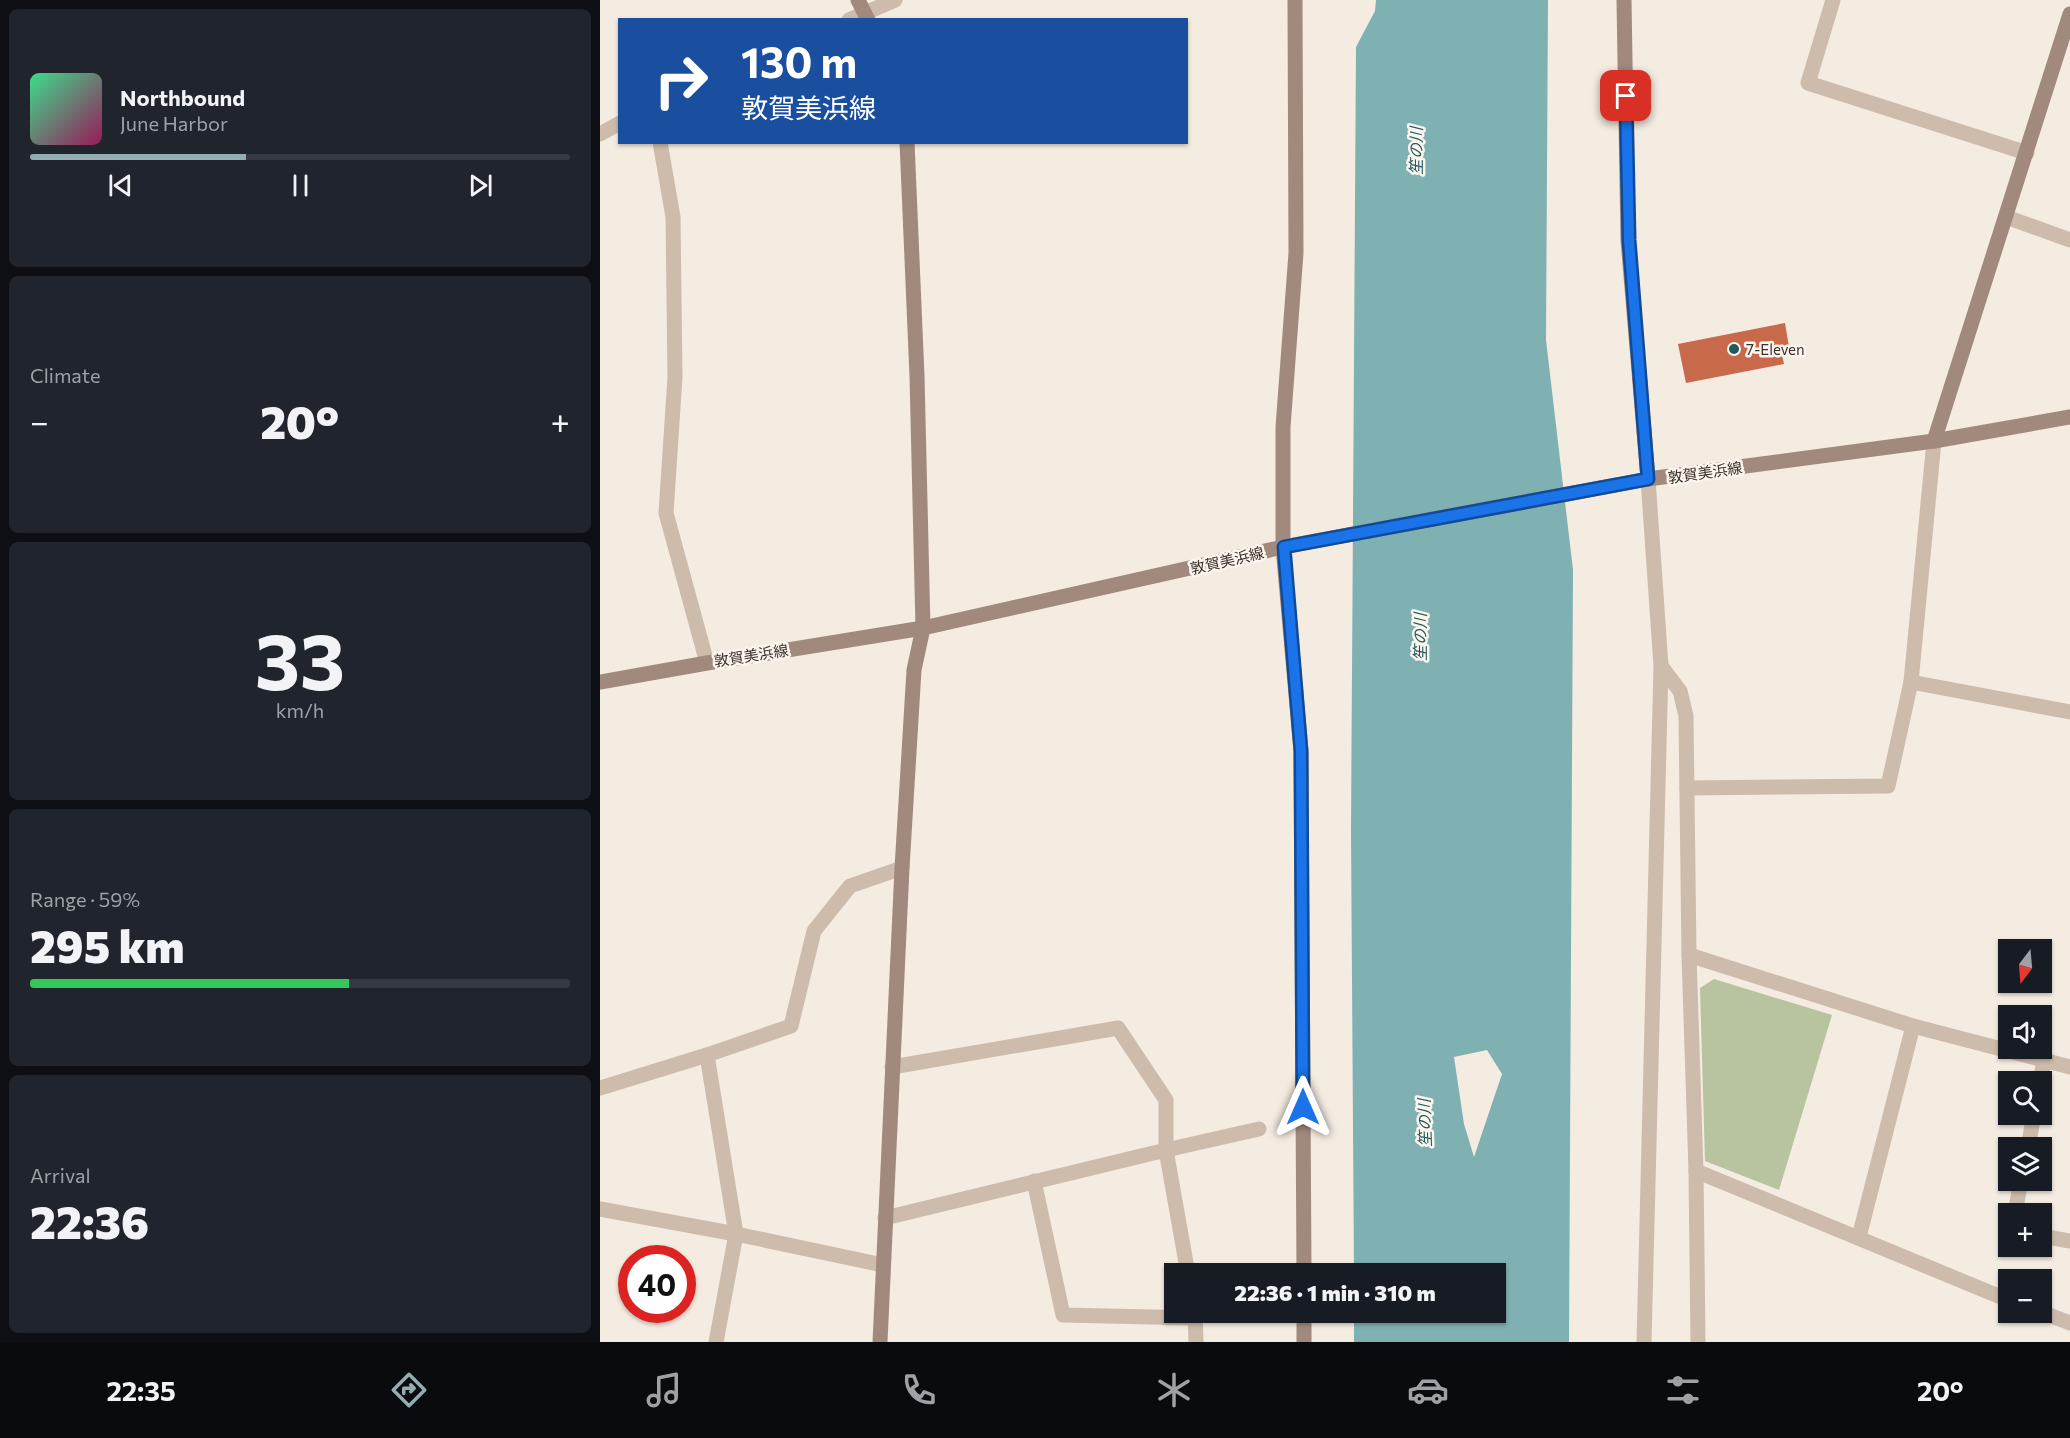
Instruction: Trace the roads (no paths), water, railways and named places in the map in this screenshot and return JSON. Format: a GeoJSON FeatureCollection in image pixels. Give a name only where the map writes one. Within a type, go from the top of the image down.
{"type":"FeatureCollection","features":[{"type":"Feature","properties":{"kind":"street"},"geometry":{"type":"LineString","coordinates":[[864,11],[895,0]]}},
{"type":"Feature","properties":{"kind":"street"},"geometry":{"type":"LineString","coordinates":[[1295,0],[1296,253],[1283,427],[1284,547],[1301,751],[1304,1263]]}},
{"type":"Feature","properties":{"kind":"street"},"geometry":{"type":"LineString","coordinates":[[1624,0],[1629,240],[1661,666],[1644,1342]]}},
{"type":"Feature","properties":{"kind":"street"},"geometry":{"type":"LineString","coordinates":[[1833,0],[1808,83],[2027,153]]}},
{"type":"Feature","properties":{"kind":"street"},"geometry":{"type":"LineString","coordinates":[[1687,788],[1888,786],[1911,682],[1934,441],[2070,14]]}},
{"type":"Feature","properties":{"kind":"street"},"geometry":{"type":"LineString","coordinates":[[600,134],[618,124]]}},
{"type":"Feature","properties":{"kind":"street"},"geometry":{"type":"LineString","coordinates":[[660,144],[673,217],[675,377],[666,513],[707,663]]}},
{"type":"Feature","properties":{"kind":"street"},"geometry":{"type":"LineString","coordinates":[[880,1342],[902,868],[914,670],[923,628],[917,376],[907,144]]}},
{"type":"Feature","properties":{"kind":"street"},"geometry":{"type":"LineString","coordinates":[[2006,217],[2070,240]]}},
{"type":"Feature","properties":{"kind":"street","name":"敦賀美浜線"},"geometry":{"type":"LineString","coordinates":[[600,682],[923,628],[1284,547],[1648,479],[1934,441],[2070,417]]}},
{"type":"Feature","properties":{"kind":"street"},"geometry":{"type":"LineString","coordinates":[[1661,666],[1680,691],[1686,716],[1698,1342]]}},
{"type":"Feature","properties":{"kind":"street"},"geometry":{"type":"LineString","coordinates":[[1911,682],[2070,712]]}},
{"type":"Feature","properties":{"kind":"street"},"geometry":{"type":"LineString","coordinates":[[600,1088],[791,1026],[814,931],[850,886],[902,868]]}},
{"type":"Feature","properties":{"kind":"street"},"geometry":{"type":"LineString","coordinates":[[1689,955],[1913,1026],[2070,1067]]}},
{"type":"Feature","properties":{"kind":"street"},"geometry":{"type":"LineString","coordinates":[[1860,1237],[1913,1026]]}},
{"type":"Feature","properties":{"kind":"street"},"geometry":{"type":"LineString","coordinates":[[892,1067],[1118,1028],[1166,1100],[1166,1150],[1186,1263]]}},
{"type":"Feature","properties":{"kind":"street"},"geometry":{"type":"LineString","coordinates":[[707,1055],[736,1234],[716,1342]]}},
{"type":"Feature","properties":{"kind":"street"},"geometry":{"type":"LineString","coordinates":[[2042,1071],[2044,1060]]}},
{"type":"Feature","properties":{"kind":"street"},"geometry":{"type":"LineString","coordinates":[[885,1218],[1259,1129]]}},
{"type":"Feature","properties":{"kind":"street"},"geometry":{"type":"LineString","coordinates":[[1696,1171],[1998,1296]]}},
{"type":"Feature","properties":{"kind":"street"},"geometry":{"type":"LineString","coordinates":[[1034,1181],[1063,1315],[1164,1315]]}},
{"type":"Feature","properties":{"kind":"street"},"geometry":{"type":"LineString","coordinates":[[600,1209],[884,1265]]}},
{"type":"Feature","properties":{"kind":"street"},"geometry":{"type":"LineString","coordinates":[[2052,1238],[2070,1241]]}},
{"type":"Feature","properties":{"kind":"street"},"geometry":{"type":"LineString","coordinates":[[2052,1316],[2070,1323]]}},
{"type":"Feature","properties":{"kind":"street"},"geometry":{"type":"LineString","coordinates":[[1195,1323],[1196,1342]]}},
{"type":"Feature","properties":{"kind":"street"},"geometry":{"type":"LineString","coordinates":[[1304,1323],[1304,1342]]}},
{"type":"Feature","properties":{"kind":"water","name":"笙の川"},"geometry":{"type":"Polygon","coordinates":[[[1376,0],[1548,0],[1546,340],[1573,570],[1569,1342],[1354,1342],[1354,1323],[1506,1323],[1506,1263],[1354,1263],[1351,831],[1356,47],[1375,11],[1376,0]],[[1487,1050],[1454,1057],[1464,1124],[1474,1157],[1502,1074],[1487,1050]]]}},
{"type":"Feature","properties":{"kind":"place","name":"7-Eleven"},"geometry":{"type":"Point","coordinates":[1734,349]}}]}
